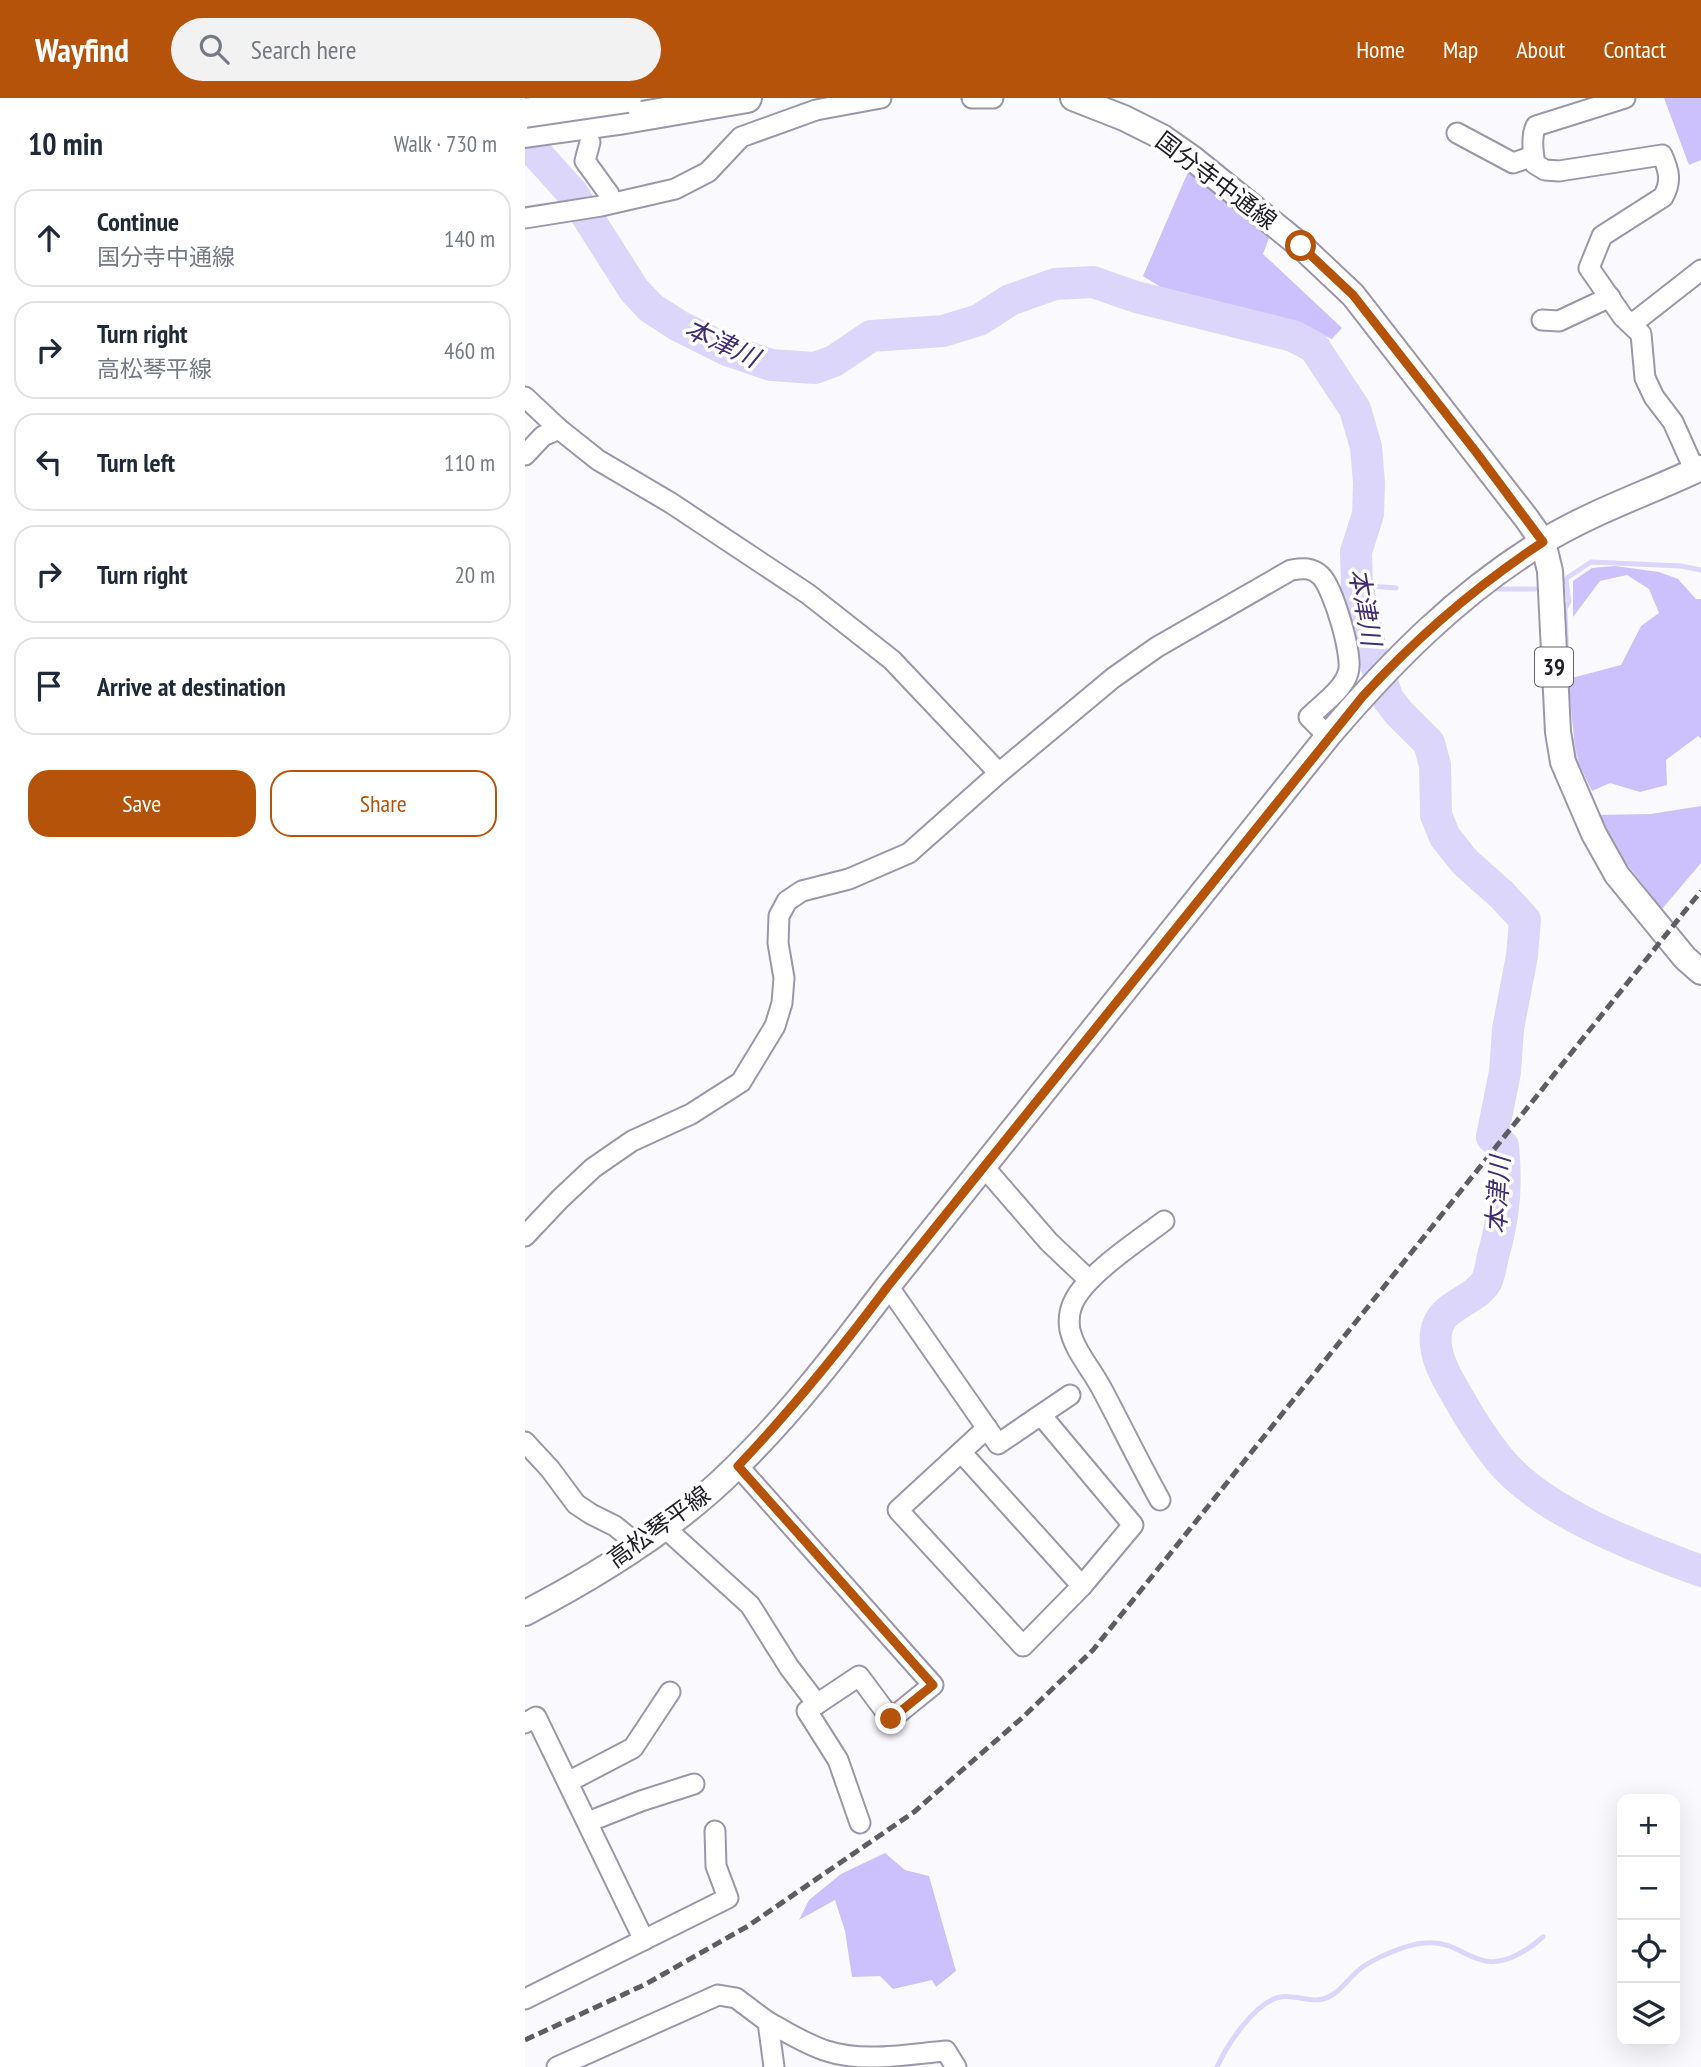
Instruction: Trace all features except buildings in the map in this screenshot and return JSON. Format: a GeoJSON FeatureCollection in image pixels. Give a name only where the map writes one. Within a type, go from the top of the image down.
{"type":"FeatureCollection","features":[{"type":"Feature","properties":{"kind":"highway"},"geometry":{"type":"LineString","coordinates":[[525,113],[627,98]]}},
{"type":"Feature","properties":{"kind":"highway"},"geometry":{"type":"LineString","coordinates":[[525,133],[747,98]]}},
{"type":"Feature","properties":{"kind":"main road","name":"国分寺中通線"},"geometry":{"type":"LineString","coordinates":[[1073,98],[1161,136],[1301,246],[1353,295],[1543,542],[1550,571],[1558,732],[1563,762],[1594,834],[1617,875],[1685,958],[1701,972]]}},
{"type":"Feature","properties":{"kind":"main road","name":"高松琴平線"},"geometry":{"type":"LineString","coordinates":[[525,1613],[561,1594],[664,1527],[711,1491],[780,1421],[836,1355],[888,1286],[1328,736],[1395,660],[1483,583],[1543,542],[1698,470]]}},
{"type":"Feature","properties":{"kind":"street"},"geometry":{"type":"LineString","coordinates":[[525,218],[675,189],[708,172],[741,137],[816,110],[881,98]]}},
{"type":"Feature","properties":{"kind":"street"},"geometry":{"type":"LineString","coordinates":[[972,98],[993,98]]}},
{"type":"Feature","properties":{"kind":"street"},"geometry":{"type":"LineString","coordinates":[[1625,98],[1537,126],[1534,131],[1533,156],[1535,164],[1545,170],[1559,171],[1662,155],[1669,170],[1669,188],[1663,197],[1602,236],[1589,268],[1623,317],[1643,339],[1645,378],[1654,397],[1674,422],[1698,470]]}},
{"type":"Feature","properties":{"kind":"street"},"geometry":{"type":"LineString","coordinates":[[1457,133],[1513,163],[1533,156]]}},
{"type":"Feature","properties":{"kind":"street"},"geometry":{"type":"LineString","coordinates":[[590,142],[585,161],[609,194],[606,204]]}},
{"type":"Feature","properties":{"kind":"street"},"geometry":{"type":"LineString","coordinates":[[1632,324],[1701,270]]}},
{"type":"Feature","properties":{"kind":"street"},"geometry":{"type":"LineString","coordinates":[[1542,320],[1559,321],[1610,297]]}},
{"type":"Feature","properties":{"kind":"street"},"geometry":{"type":"LineString","coordinates":[[525,397],[597,460],[671,503],[808,594],[892,660],[999,773]]}},
{"type":"Feature","properties":{"kind":"street"},"geometry":{"type":"LineString","coordinates":[[525,455],[543,436],[559,429]]}},
{"type":"Feature","properties":{"kind":"street"},"geometry":{"type":"LineString","coordinates":[[525,1236],[593,1168],[632,1141],[691,1114],[741,1082],[775,1026],[782,1003],[784,978],[778,943],[779,916],[787,901],[802,891],[849,879],[909,853],[999,773],[1113,678],[1157,647],[1291,570],[1306,568],[1320,575],[1329,587],[1350,658],[1344,683],[1309,717],[1328,736]]}},
{"type":"Feature","properties":{"kind":"street"},"geometry":{"type":"LineString","coordinates":[[984,1167],[1049,1242],[1089,1280]]}},
{"type":"Feature","properties":{"kind":"street"},"geometry":{"type":"LineString","coordinates":[[1160,1500],[1103,1390],[1075,1344],[1070,1328],[1070,1311],[1089,1280],[1164,1222]]}},
{"type":"Feature","properties":{"kind":"street"},"geometry":{"type":"LineString","coordinates":[[888,1286],[998,1444],[1070,1395]]}},
{"type":"Feature","properties":{"kind":"street"},"geometry":{"type":"LineString","coordinates":[[987,1428],[898,1510],[1023,1647],[1081,1586],[1133,1525],[1041,1415]]}},
{"type":"Feature","properties":{"kind":"street"},"geometry":{"type":"LineString","coordinates":[[525,1441],[576,1504],[615,1526],[638,1545]]}},
{"type":"Feature","properties":{"kind":"street"},"geometry":{"type":"LineString","coordinates":[[961,1452],[1081,1586]]}},
{"type":"Feature","properties":{"kind":"street"},"geometry":{"type":"LineString","coordinates":[[738,1466],[933,1685],[891,1719],[859,1676],[807,1711],[838,1760],[860,1823]]}},
{"type":"Feature","properties":{"kind":"street"},"geometry":{"type":"LineString","coordinates":[[664,1527],[750,1605],[789,1667],[817,1704]]}},
{"type":"Feature","properties":{"kind":"street"},"geometry":{"type":"LineString","coordinates":[[568,1782],[633,1748],[670,1692]]}},
{"type":"Feature","properties":{"kind":"street"},"geometry":{"type":"LineString","coordinates":[[525,1723],[536,1717],[644,1940]]}},
{"type":"Feature","properties":{"kind":"street"},"geometry":{"type":"LineString","coordinates":[[588,1822],[694,1784]]}},
{"type":"Feature","properties":{"kind":"street"},"geometry":{"type":"LineString","coordinates":[[525,1999],[728,1899],[716,1866],[715,1831]]}},
{"type":"Feature","properties":{"kind":"street"},"geometry":{"type":"LineString","coordinates":[[557,2067],[718,1995],[736,1998],[768,2022],[826,2051],[845,2055],[883,2056],[946,2051],[956,2067]]}},
{"type":"Feature","properties":{"kind":"street"},"geometry":{"type":"LineString","coordinates":[[768,2022],[774,2067]]}},
{"type":"Feature","properties":{"kind":"shaded area"},"geometry":{"type":"Polygon","coordinates":[[[1664,98],[1701,98],[1701,160],[1689,165],[1664,98]]]}},
{"type":"Feature","properties":{"kind":"shaded area"},"geometry":{"type":"Polygon","coordinates":[[[1188,172],[1269,238],[1263,254],[1342,328],[1332,339],[1292,321],[1178,298],[1143,276],[1188,172]]]}},
{"type":"Feature","properties":{"kind":"shaded area"},"geometry":{"type":"Polygon","coordinates":[[[1615,566],[1659,572],[1678,579],[1696,599],[1701,599],[1701,738],[1698,736],[1666,760],[1667,785],[1640,792],[1610,783],[1592,791],[1576,758],[1568,679],[1621,665],[1641,626],[1659,613],[1649,589],[1627,575],[1600,581],[1573,617],[1573,581],[1592,568],[1615,566]]]}},
{"type":"Feature","properties":{"kind":"shaded area"},"geometry":{"type":"Polygon","coordinates":[[[1701,806],[1701,863],[1662,909],[1615,849],[1594,815],[1651,814],[1701,806]]]}},
{"type":"Feature","properties":{"kind":"shaded area"},"geometry":{"type":"Polygon","coordinates":[[[885,1853],[905,1870],[929,1876],[956,1971],[936,1987],[932,1980],[893,1989],[880,1976],[852,1977],[845,1931],[835,1900],[799,1920],[809,1900],[841,1874],[885,1853]]]}},
{"type":"Feature","properties":{"kind":"waterway","name":"本津川"},"geometry":{"type":"LineString","coordinates":[[525,144],[573,194],[634,290],[651,308],[679,326],[727,350],[771,365],[815,368],[834,361],[871,336],[943,331],[979,320],[1010,300],[1055,284],[1093,282],[1136,297],[1293,336],[1314,347],[1355,409],[1366,447],[1368,514],[1356,552],[1357,585],[1372,654],[1388,699],[1429,743],[1435,765],[1436,815],[1445,837],[1465,862],[1525,920],[1522,956],[1508,1029],[1505,1072],[1492,1137],[1503,1146],[1505,1175],[1500,1228],[1486,1282],[1473,1295],[1450,1310],[1439,1323],[1436,1333],[1439,1358],[1449,1382],[1477,1429],[1517,1478],[1565,1512],[1621,1539],[1701,1571]]}},
{"type":"Feature","properties":{"kind":"waterway"},"geometry":{"type":"LineString","coordinates":[[1564,580],[1591,562],[1681,566],[1701,570]]}},
{"type":"Feature","properties":{"kind":"waterway"},"geometry":{"type":"LineString","coordinates":[[1566,580],[1569,601],[1565,609],[1567,665]]}},
{"type":"Feature","properties":{"kind":"waterway"},"geometry":{"type":"LineString","coordinates":[[1357,585],[1396,588]]}},
{"type":"Feature","properties":{"kind":"waterway"},"geometry":{"type":"LineString","coordinates":[[1498,589],[1535,589]]}},
{"type":"Feature","properties":{"kind":"waterway"},"geometry":{"type":"LineString","coordinates":[[1570,734],[1578,769]]}},
{"type":"Feature","properties":{"kind":"waterway"},"geometry":{"type":"LineString","coordinates":[[1217,2067],[1243,2026],[1261,2007],[1285,1996],[1313,2000],[1329,1997],[1360,1969],[1391,1952],[1418,1944],[1435,1943],[1494,1962],[1517,1955],[1543,1937]]}},
{"type":"Feature","properties":{"kind":"railway"},"geometry":{"type":"LineString","coordinates":[[525,2040],[646,1984],[748,1926],[914,1812],[1022,1718],[1093,1650],[1701,891]]}},
{"type":"Feature","properties":{"kind":"route"},"geometry":{"type":"LineString","coordinates":[[891,1719],[933,1685],[738,1466],[836,1355],[888,1286],[1328,736],[1395,660],[1452,608],[1502,569],[1543,542],[1353,295],[1301,246]]}}]}
